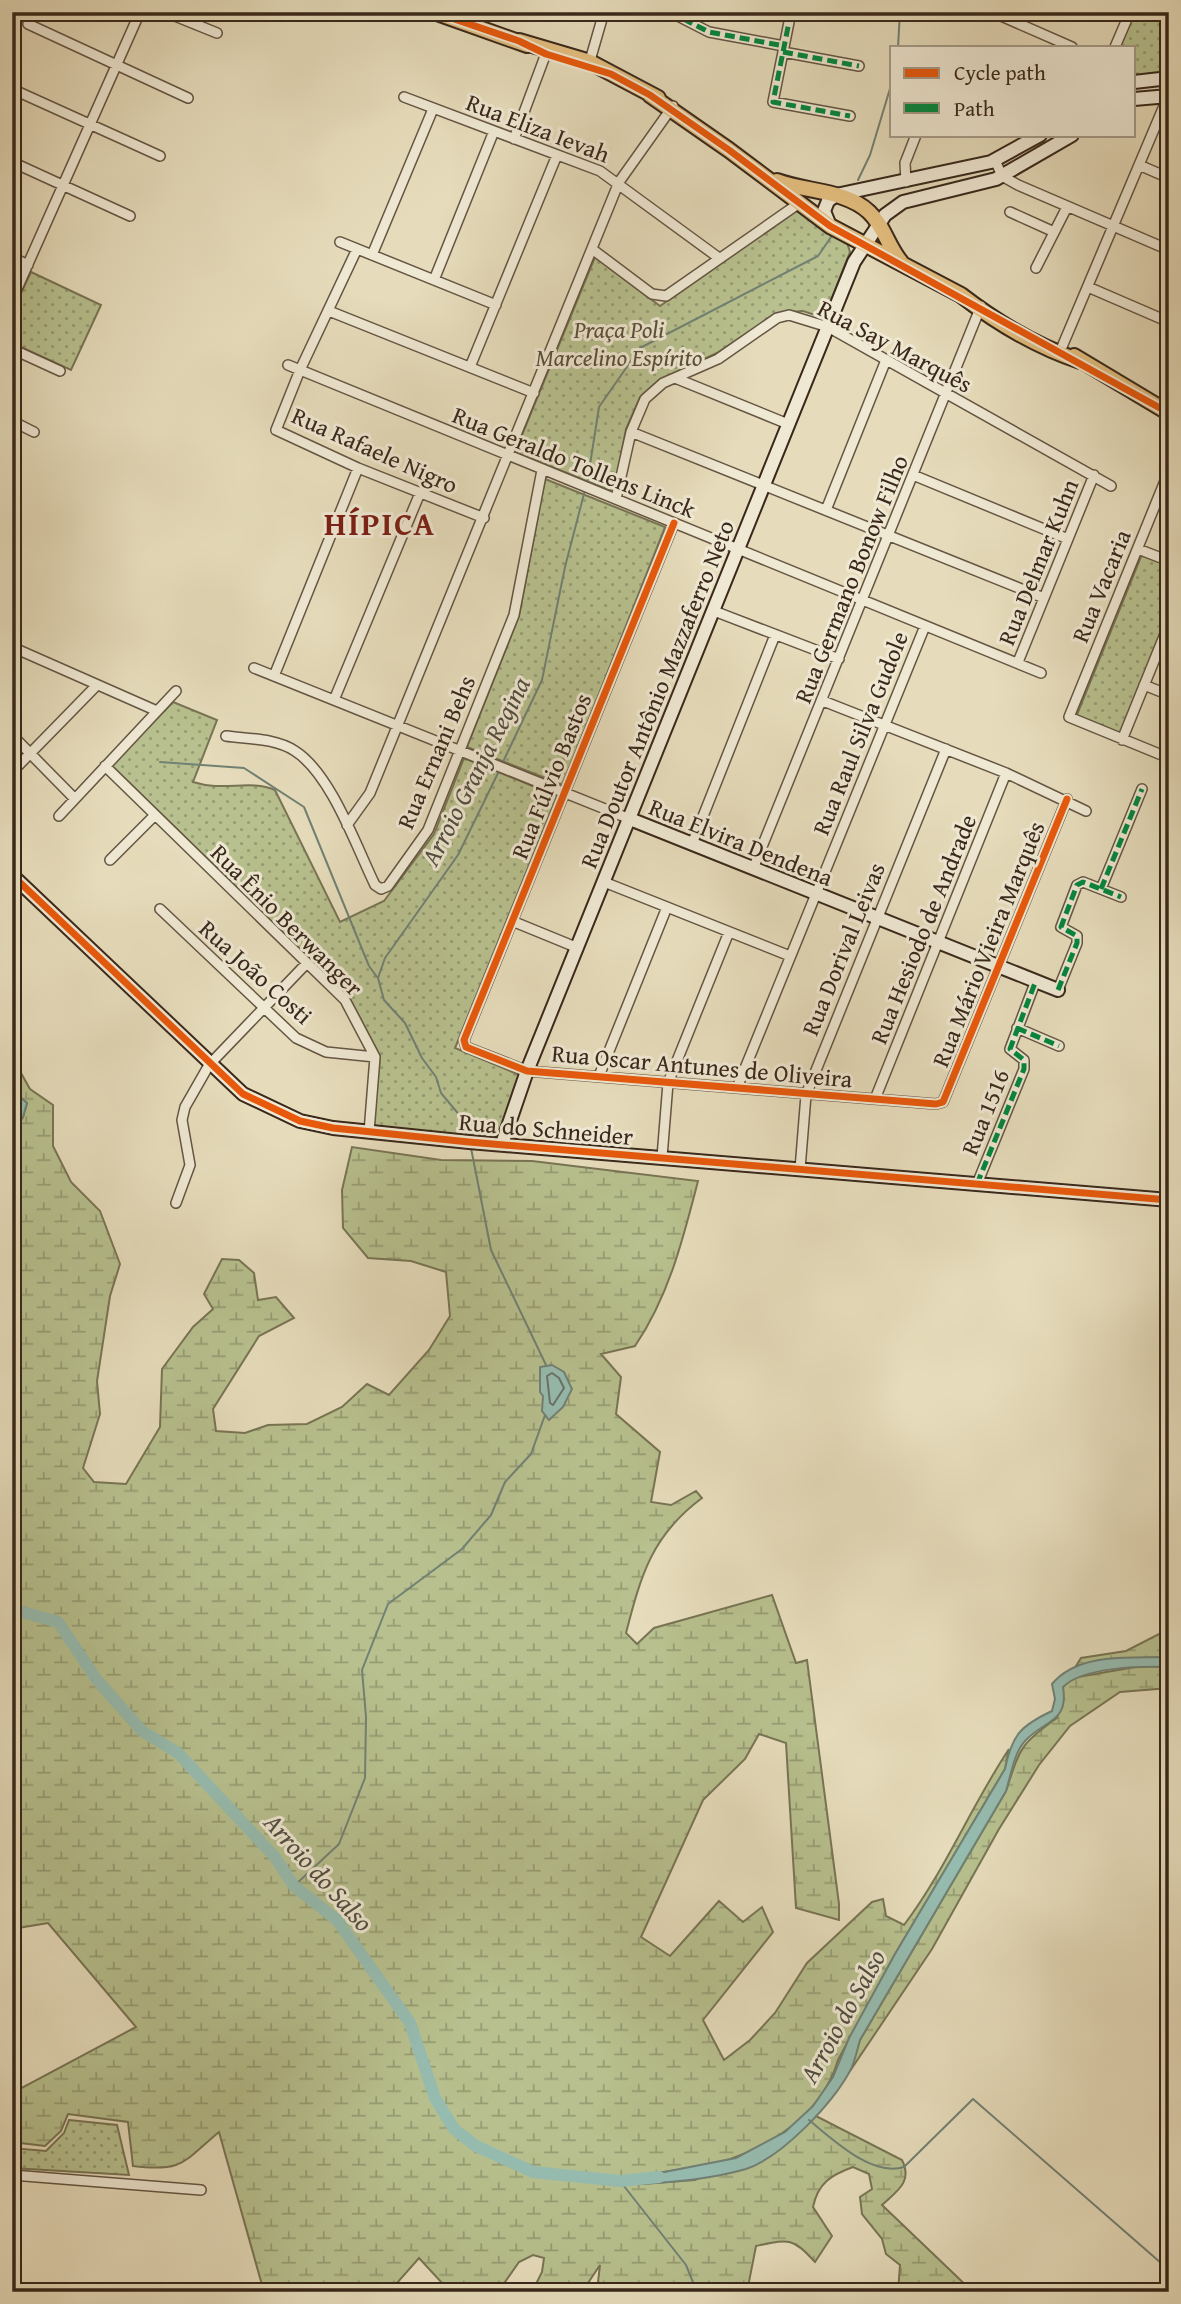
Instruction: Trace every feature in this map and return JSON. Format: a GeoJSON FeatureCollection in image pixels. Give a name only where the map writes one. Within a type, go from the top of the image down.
{"type":"FeatureCollection","features":[{"type":"Feature","properties":{"kind":"main road"},"geometry":{"type":"LineString","coordinates":[[434,12],[589,65],[650,95],[830,226],[961,295],[1167,410]]}},
{"type":"Feature","properties":{"kind":"main road"},"geometry":{"type":"LineString","coordinates":[[766,177],[795,188],[836,195],[861,206],[879,224],[902,263]]}},
{"type":"Feature","properties":{"kind":"street"},"geometry":{"type":"LineString","coordinates":[[12,300],[140,12]]}},
{"type":"Feature","properties":{"kind":"street"},"geometry":{"type":"LineString","coordinates":[[165,12],[217,33]]}},
{"type":"Feature","properties":{"kind":"street"},"geometry":{"type":"LineString","coordinates":[[589,65],[604,12]]}},
{"type":"Feature","properties":{"kind":"street"},"geometry":{"type":"LineString","coordinates":[[670,12],[709,32],[859,66]]}},
{"type":"Feature","properties":{"kind":"street"},"geometry":{"type":"LineString","coordinates":[[791,12],[773,102],[850,116]]}},
{"type":"Feature","properties":{"kind":"street"},"geometry":{"type":"LineString","coordinates":[[992,12],[1070,46]]}},
{"type":"Feature","properties":{"kind":"street"},"geometry":{"type":"LineString","coordinates":[[1115,46],[1130,12]]}},
{"type":"Feature","properties":{"kind":"street"},"geometry":{"type":"LineString","coordinates":[[28,24],[188,98]]}},
{"type":"Feature","properties":{"kind":"street"},"geometry":{"type":"LineString","coordinates":[[514,139],[547,51]]}},
{"type":"Feature","properties":{"kind":"street"},"geometry":{"type":"LineString","coordinates":[[1136,82],[1169,78]]}},
{"type":"Feature","properties":{"kind":"street"},"geometry":{"type":"LineString","coordinates":[[12,89],[160,156]]}},
{"type":"Feature","properties":{"kind":"street"},"geometry":{"type":"LineString","coordinates":[[1060,350],[1169,95],[1136,99]]}},
{"type":"Feature","properties":{"kind":"street","name":"Rua Eliza Ievah"},"geometry":{"type":"LineString","coordinates":[[404,97],[600,171],[619,182],[719,258]]}},
{"type":"Feature","properties":{"kind":"street"},"geometry":{"type":"LineString","coordinates":[[372,255],[433,108]]}},
{"type":"Feature","properties":{"kind":"street"},"geometry":{"type":"LineString","coordinates":[[347,825],[370,793],[619,182],[671,108]]}},
{"type":"Feature","properties":{"kind":"street"},"geometry":{"type":"LineString","coordinates":[[434,280],[494,131]]}},
{"type":"Feature","properties":{"kind":"street"},"geometry":{"type":"LineString","coordinates":[[906,182],[905,163],[916,136]]}},
{"type":"Feature","properties":{"kind":"street"},"geometry":{"type":"LineString","coordinates":[[830,226],[824,211],[828,201],[836,195],[919,180],[995,160],[1038,136]]}},
{"type":"Feature","properties":{"kind":"street"},"geometry":{"type":"LineString","coordinates":[[888,243],[887,232],[896,207],[924,196],[976,186],[1002,176],[1070,136]]}},
{"type":"Feature","properties":{"kind":"street"},"geometry":{"type":"LineString","coordinates":[[470,367],[557,155]]}},
{"type":"Feature","properties":{"kind":"street"},"geometry":{"type":"LineString","coordinates":[[995,160],[1002,176],[1169,250]]}},
{"type":"Feature","properties":{"kind":"street"},"geometry":{"type":"LineString","coordinates":[[12,162],[130,216]]}},
{"type":"Feature","properties":{"kind":"street"},"geometry":{"type":"LineString","coordinates":[[1139,165],[1169,178]]}},
{"type":"Feature","properties":{"kind":"street"},"geometry":{"type":"LineString","coordinates":[[919,180],[924,196]]}},
{"type":"Feature","properties":{"kind":"street"},"geometry":{"type":"LineString","coordinates":[[592,249],[660,297],[666,296],[798,204]]}},
{"type":"Feature","properties":{"kind":"street","name":"Rua Doutor Antônio Mazzaferro Neto"},"geometry":{"type":"LineString","coordinates":[[502,1144],[527,1071],[854,262],[879,224],[896,207]]}},
{"type":"Feature","properties":{"kind":"street"},"geometry":{"type":"LineString","coordinates":[[1036,268],[1052,231],[1067,207]]}},
{"type":"Feature","properties":{"kind":"street"},"geometry":{"type":"LineString","coordinates":[[1010,212],[1052,231]]}},
{"type":"Feature","properties":{"kind":"street"},"geometry":{"type":"LineString","coordinates":[[340,242],[496,305]]}},
{"type":"Feature","properties":{"kind":"street","name":"Rua Rafaele Nigro"},"geometry":{"type":"LineString","coordinates":[[357,249],[300,370],[276,430],[358,468],[484,518]]}},
{"type":"Feature","properties":{"kind":"street"},"geometry":{"type":"LineString","coordinates":[[12,257],[28,265]]}},
{"type":"Feature","properties":{"kind":"street"},"geometry":{"type":"LineString","coordinates":[[1088,287],[1169,322]]}},
{"type":"Feature","properties":{"kind":"street","name":"Rua Germano Bonow Filho"},"geometry":{"type":"LineString","coordinates":[[754,869],[981,306]]}},
{"type":"Feature","properties":{"kind":"street"},"geometry":{"type":"LineString","coordinates":[[330,310],[534,393]]}},
{"type":"Feature","properties":{"kind":"street","name":"Rua Say Marquês"},"geometry":{"type":"LineString","coordinates":[[616,499],[631,432],[645,399],[663,383],[719,359],[776,318],[789,315],[828,327],[1111,486]]}},
{"type":"Feature","properties":{"kind":"street"},"geometry":{"type":"LineString","coordinates":[[12,349],[60,371]]}},
{"type":"Feature","properties":{"kind":"street"},"geometry":{"type":"LineString","coordinates":[[826,510],[886,360]]}},
{"type":"Feature","properties":{"kind":"street","name":"Rua Geraldo Tollens Linck"},"geometry":{"type":"LineString","coordinates":[[288,365],[1041,673]]}},
{"type":"Feature","properties":{"kind":"street"},"geometry":{"type":"LineString","coordinates":[[675,378],[788,424]]}},
{"type":"Feature","properties":{"kind":"street"},"geometry":{"type":"LineString","coordinates":[[12,421],[34,432]]}},
{"type":"Feature","properties":{"kind":"street"},"geometry":{"type":"LineString","coordinates":[[631,432],[1044,598]]}},
{"type":"Feature","properties":{"kind":"street"},"geometry":{"type":"LineString","coordinates":[[274,676],[358,468]]}},
{"type":"Feature","properties":{"kind":"street","name":"Rua Ernani Behs"},"geometry":{"type":"LineString","coordinates":[[226,736],[276,743],[294,751],[315,768],[347,825],[375,885],[381,890],[388,886],[428,830],[514,615],[542,470]]}},
{"type":"Feature","properties":{"kind":"street","name":"Rua Vacaria"},"geometry":{"type":"LineString","coordinates":[[1122,740],[1069,717],[1169,471]]}},
{"type":"Feature","properties":{"kind":"street"},"geometry":{"type":"LineString","coordinates":[[913,475],[1068,539]]}},
{"type":"Feature","properties":{"kind":"street","name":"Rua Delmar Kuhn"},"geometry":{"type":"LineString","coordinates":[[1018,662],[1094,475]]}},
{"type":"Feature","properties":{"kind":"street"},"geometry":{"type":"LineString","coordinates":[[334,700],[420,493]]}},
{"type":"Feature","properties":{"kind":"street","name":"Rua Fúlvio Bastos"},"geometry":{"type":"LineString","coordinates":[[463,1044],[674,523]]}},
{"type":"Feature","properties":{"kind":"street"},"geometry":{"type":"LineString","coordinates":[[1138,548],[1169,561]]}},
{"type":"Feature","properties":{"kind":"street"},"geometry":{"type":"LineString","coordinates":[[714,611],[839,659]]}},
{"type":"Feature","properties":{"kind":"street","name":"Rua Raul Silva Gudole"},"geometry":{"type":"LineString","coordinates":[[737,1088],[925,626]]}},
{"type":"Feature","properties":{"kind":"street"},"geometry":{"type":"LineString","coordinates":[[1168,626],[1122,740],[1169,758]]}},
{"type":"Feature","properties":{"kind":"street"},"geometry":{"type":"LineString","coordinates":[[692,844],[775,635]]}},
{"type":"Feature","properties":{"kind":"street"},"geometry":{"type":"LineString","coordinates":[[12,647],[157,711]]}},
{"type":"Feature","properties":{"kind":"street","name":"Rua Elvira Dendena"},"geometry":{"type":"LineString","coordinates":[[254,668],[814,895],[1058,990]]}},
{"type":"Feature","properties":{"kind":"street"},"geometry":{"type":"LineString","coordinates":[[12,772],[97,685]]}},
{"type":"Feature","properties":{"kind":"street"},"geometry":{"type":"LineString","coordinates":[[1144,685],[1169,695]]}},
{"type":"Feature","properties":{"kind":"street"},"geometry":{"type":"LineString","coordinates":[[59,816],[176,691]]}},
{"type":"Feature","properties":{"kind":"street"},"geometry":{"type":"LineString","coordinates":[[823,701],[1006,773],[1067,799],[1086,811]]}},
{"type":"Feature","properties":{"kind":"street"},"geometry":{"type":"LineString","coordinates":[[12,735],[75,799]]}},
{"type":"Feature","properties":{"kind":"street","name":"Rua Dorival Leivas"},"geometry":{"type":"LineString","coordinates":[[800,1169],[806,1095],[946,749]]}},
{"type":"Feature","properties":{"kind":"street","name":"Rua Ênio Berwanger"},"geometry":{"type":"LineString","coordinates":[[105,766],[345,1000],[375,1057]]}},
{"type":"Feature","properties":{"kind":"street","name":"Rua Hesiodo de Andrade"},"geometry":{"type":"LineString","coordinates":[[875,1099],[1006,773]]}},
{"type":"Feature","properties":{"kind":"street"},"geometry":{"type":"LineString","coordinates":[[1101,889],[1142,789]]}},
{"type":"Feature","properties":{"kind":"street","name":"Rua Mário Vieira Marquês"},"geometry":{"type":"LineString","coordinates":[[943,1102],[1067,799]]}},
{"type":"Feature","properties":{"kind":"street"},"geometry":{"type":"LineString","coordinates":[[110,860],[155,815]]}},
{"type":"Feature","properties":{"kind":"street","name":"Rua do Schneider"},"geometry":{"type":"LineString","coordinates":[[12,876],[209,1065],[243,1094],[300,1121],[369,1132],[472,1143],[1169,1200]]}},
{"type":"Feature","properties":{"kind":"street"},"geometry":{"type":"LineString","coordinates":[[604,881],[790,956]]}},
{"type":"Feature","properties":{"kind":"street"},"geometry":{"type":"LineString","coordinates":[[1058,990],[1077,943],[1077,936],[1060,927],[1077,885],[1083,882],[1121,897]]}},
{"type":"Feature","properties":{"kind":"street"},"geometry":{"type":"LineString","coordinates":[[599,1076],[667,907]]}},
{"type":"Feature","properties":{"kind":"street","name":"Rua João Costi"},"geometry":{"type":"LineString","coordinates":[[160,909],[263,1010],[296,1038],[326,1052],[375,1057]]}},
{"type":"Feature","properties":{"kind":"street"},"geometry":{"type":"LineString","coordinates":[[512,921],[578,948]]}},
{"type":"Feature","properties":{"kind":"street"},"geometry":{"type":"LineString","coordinates":[[662,1157],[668,1083],[729,932]]}},
{"type":"Feature","properties":{"kind":"street"},"geometry":{"type":"LineString","coordinates":[[176,1203],[190,1165],[182,1120],[185,1107],[209,1065],[307,963]]}},
{"type":"Feature","properties":{"kind":"street","name":"Rua 1516"},"geometry":{"type":"LineString","coordinates":[[977,1184],[1024,1069],[1024,1060],[1010,1049],[1035,983]]}},
{"type":"Feature","properties":{"kind":"street"},"geometry":{"type":"LineString","coordinates":[[1017,1028],[1059,1046]]}},
{"type":"Feature","properties":{"kind":"street","name":"Rua Oscar Antunes de Oliveira"},"geometry":{"type":"LineString","coordinates":[[463,1044],[527,1071],[806,1095],[936,1104],[943,1102]]}},
{"type":"Feature","properties":{"kind":"street"},"geometry":{"type":"LineString","coordinates":[[369,1132],[375,1057]]}},
{"type":"Feature","properties":{"kind":"street"},"geometry":{"type":"LineString","coordinates":[[12,2175],[201,2190]]}},
{"type":"Feature","properties":{"kind":"green space"},"geometry":{"type":"Polygon","coordinates":[[[1135,12],[1169,12],[1169,74],[1150,73],[1136,78],[1136,46],[1120,46],[1135,12]]]}},
{"type":"Feature","properties":{"kind":"green space","name":"Praça Poli Marcelino Espírito"},"geometry":{"type":"Polygon","coordinates":[[[800,208],[845,236],[850,252],[824,318],[803,311],[777,313],[717,353],[659,380],[640,397],[626,429],[614,492],[515,452],[595,257],[660,306],[800,208]]]}},
{"type":"Feature","properties":{"kind":"green space"},"geometry":{"type":"Polygon","coordinates":[[[31,272],[101,305],[71,370],[12,343],[12,312],[31,272]]]}},
{"type":"Feature","properties":{"kind":"green space"},"geometry":{"type":"Polygon","coordinates":[[[545,479],[665,527],[563,785],[467,747],[519,616],[545,479]]]}},
{"type":"Feature","properties":{"kind":"green space"},"geometry":{"type":"Polygon","coordinates":[[[1142,554],[1169,565],[1169,618],[1121,735],[1076,717],[1142,554]]]}},
{"type":"Feature","properties":{"kind":"green space"},"geometry":{"type":"Polygon","coordinates":[[[173,702],[217,720],[193,782],[215,786],[256,786],[275,790],[340,922],[384,901],[434,834],[464,758],[557,796],[455,1048],[522,1076],[495,1141],[373,1129],[380,1056],[349,997],[111,765],[173,702]]]}},
{"type":"Feature","properties":{"kind":"green space"},"geometry":{"type":"Polygon","coordinates":[[[12,1057],[30,1089],[53,1105],[53,1146],[71,1182],[100,1211],[120,1264],[110,1296],[97,1381],[100,1414],[83,1468],[94,1482],[126,1484],[160,1427],[162,1369],[193,1327],[213,1309],[204,1294],[222,1259],[239,1260],[254,1273],[258,1300],[276,1297],[294,1318],[259,1336],[213,1409],[216,1431],[245,1433],[268,1425],[307,1424],[342,1407],[367,1384],[389,1395],[429,1350],[450,1316],[446,1272],[411,1261],[368,1258],[343,1228],[342,1190],[352,1147],[441,1160],[532,1161],[698,1181],[674,1266],[647,1327],[635,1346],[601,1354],[621,1377],[616,1414],[660,1452],[651,1502],[671,1505],[696,1491],[702,1498],[685,1512],[660,1542],[643,1575],[626,1633],[637,1644],[654,1628],[772,1595],[796,1663],[807,1660],[839,1904],[839,1920],[796,1908],[786,1743],[759,1734],[745,1759],[703,1800],[641,1937],[670,1956],[719,1901],[743,1922],[762,1907],[773,1932],[703,2020],[724,2060],[750,2040],[775,2013],[807,1963],[872,1902],[883,1899],[886,1916],[904,1925],[932,1883],[1009,1749],[1005,1769],[895,1954],[817,2101],[801,2119],[762,2145],[718,2163],[660,2173],[640,2184],[695,2180],[804,2128],[816,2116],[902,2160],[906,2174],[902,2186],[882,2205],[973,2292],[898,2292],[900,2265],[886,2254],[882,2239],[862,2214],[860,2197],[872,2189],[869,2174],[853,2167],[827,2181],[815,2199],[813,2207],[832,2236],[815,2262],[801,2248],[789,2242],[756,2246],[747,2292],[617,2292],[598,2282],[600,2265],[582,2292],[532,2292],[542,2272],[544,2258],[533,2255],[519,2262],[498,2292],[436,2292],[443,2284],[419,2258],[389,2292],[264,2292],[219,2132],[189,2158],[173,2166],[163,2167],[133,2166],[128,2122],[68,2114],[61,2131],[45,2146],[12,2142],[12,2093],[136,2027],[48,1923],[12,1929],[12,1132],[23,1117],[27,1103],[12,1090],[12,1057]]]}},
{"type":"Feature","properties":{"kind":"green space"},"geometry":{"type":"Polygon","coordinates":[[[1161,1633],[1169,1633],[1169,1657],[1111,1659],[1076,1666],[1081,1658],[1126,1651],[1161,1633]]]}},
{"type":"Feature","properties":{"kind":"green space"},"geometry":{"type":"Polygon","coordinates":[[[1141,1666],[1169,1667],[1169,1688],[1120,1692],[1070,1726],[1039,1765],[999,1829],[932,1949],[850,2071],[860,2040],[1006,1791],[1023,1748],[1035,1734],[1057,1718],[1063,1687],[1072,1678],[1141,1666]]]}},
{"type":"Feature","properties":{"kind":"green space"},"geometry":{"type":"Polygon","coordinates":[[[69,2120],[117,2125],[129,2175],[12,2168],[12,2148],[46,2151],[64,2133],[69,2120]]]}},
{"type":"Feature","properties":{"kind":"water"},"geometry":{"type":"Polygon","coordinates":[[[12,1090],[27,1103],[23,1117],[12,1132],[12,1090]]]}},
{"type":"Feature","properties":{"kind":"water"},"geometry":{"type":"Polygon","coordinates":[[[552,1365],[564,1372],[572,1389],[563,1407],[549,1420],[542,1411],[540,1367],[552,1365]]]}},
{"type":"Feature","properties":{"kind":"water"},"geometry":{"type":"Polygon","coordinates":[[[1169,1657],[1169,1667],[1098,1672],[1072,1680],[1063,1687],[1064,1699],[1059,1714],[1033,1733],[1022,1745],[1006,1791],[860,2040],[850,2071],[831,2099],[805,2128],[775,2153],[746,2169],[693,2180],[640,2184],[644,2176],[736,2158],[785,2132],[813,2106],[833,2077],[849,2038],[895,1954],[1005,1769],[1019,1733],[1052,1711],[1055,1699],[1052,1684],[1076,1666],[1090,1662],[1169,1657]]]}},
{"type":"Feature","properties":{"kind":"waterway","name":"Arroio Granja Regina"},"geometry":{"type":"LineString","coordinates":[[898,46],[900,12]]}},
{"type":"Feature","properties":{"kind":"waterway","name":"Arroio Granja Regina"},"geometry":{"type":"LineString","coordinates":[[858,180],[870,155],[890,89]]}},
{"type":"Feature","properties":{"kind":"waterway","name":"Arroio Granja Regina"},"geometry":{"type":"LineString","coordinates":[[587,484],[599,407],[640,348],[818,256],[831,237]]}},
{"type":"Feature","properties":{"kind":"waterway","name":"Arroio Granja Regina"},"geometry":{"type":"LineString","coordinates":[[502,764],[542,680],[565,567],[585,490]]}},
{"type":"Feature","properties":{"kind":"waterway"},"geometry":{"type":"LineString","coordinates":[[160,762],[244,768],[304,807],[369,966],[377,977]]}},
{"type":"Feature","properties":{"kind":"waterway","name":"Arroio Granja Regina"},"geometry":{"type":"LineString","coordinates":[[470,1135],[466,1123],[441,1093],[436,1077],[422,1058],[405,1023],[384,1000],[378,978],[385,958],[458,855],[500,769]]}},
{"type":"Feature","properties":{"kind":"waterway","name":"Arroio Granja Regina"},"geometry":{"type":"LineString","coordinates":[[471,1148],[491,1250],[546,1365]]}},
{"type":"Feature","properties":{"kind":"waterway","name":"Arroio Granja Regina"},"geometry":{"type":"LineString","coordinates":[[294,1886],[339,1844],[365,1778],[366,1717],[362,1670],[388,1604],[462,1549],[491,1515],[505,1482],[531,1454],[545,1415]]}},
{"type":"Feature","properties":{"kind":"waterway","name":"Arroio do Salso"},"geometry":{"type":"LineString","coordinates":[[12,1609],[58,1622],[97,1680],[142,1731],[178,1753],[274,1856],[294,1886],[337,1920],[410,2023],[435,2098],[454,2129],[476,2146],[533,2172],[620,2181],[659,2177]]}},
{"type":"Feature","properties":{"kind":"waterway"},"geometry":{"type":"LineString","coordinates":[[809,2120],[853,2155],[879,2167],[892,2169],[904,2167],[973,2099],[1169,2270]]}},
{"type":"Feature","properties":{"kind":"waterway"},"geometry":{"type":"LineString","coordinates":[[620,2181],[686,2265],[697,2292]]}},
{"type":"Feature","properties":{"kind":"marked path"},"geometry":{"type":"LineString","coordinates":[[670,12],[709,32],[784,46]]}},
{"type":"Feature","properties":{"kind":"marked path"},"geometry":{"type":"LineString","coordinates":[[791,12],[773,102],[850,116]]}},
{"type":"Feature","properties":{"kind":"marked path"},"geometry":{"type":"LineString","coordinates":[[859,12],[869,14]]}},
{"type":"Feature","properties":{"kind":"marked path"},"geometry":{"type":"LineString","coordinates":[[783,52],[859,66]]}},
{"type":"Feature","properties":{"kind":"marked path"},"geometry":{"type":"LineString","coordinates":[[1101,889],[1142,789]]}},
{"type":"Feature","properties":{"kind":"marked path"},"geometry":{"type":"LineString","coordinates":[[1058,990],[1077,943],[1077,936],[1061,927],[1077,885],[1083,882],[1121,897]]}},
{"type":"Feature","properties":{"kind":"marked path"},"geometry":{"type":"LineString","coordinates":[[977,1184],[1024,1069],[1024,1060],[1010,1049],[1035,983]]}},
{"type":"Feature","properties":{"kind":"marked path"},"geometry":{"type":"LineString","coordinates":[[1017,1028],[1059,1046]]}},
{"type":"Feature","properties":{"kind":"cycle path"},"geometry":{"type":"LineString","coordinates":[[434,12],[519,41],[546,54],[611,74],[650,95],[830,226],[1169,413]]}},
{"type":"Feature","properties":{"kind":"cycle path"},"geometry":{"type":"LineString","coordinates":[[674,523],[464,1040],[466,1047],[527,1071],[936,1104],[943,1102],[1067,799]]}},
{"type":"Feature","properties":{"kind":"cycle path"},"geometry":{"type":"LineString","coordinates":[[12,875],[243,1094],[300,1121],[333,1128],[469,1142],[1169,1200]]}},
{"type":"Feature","properties":{"kind":"district","name":"HÍPICA"},"geometry":{"type":"Point","coordinates":[380,523]}}]}
